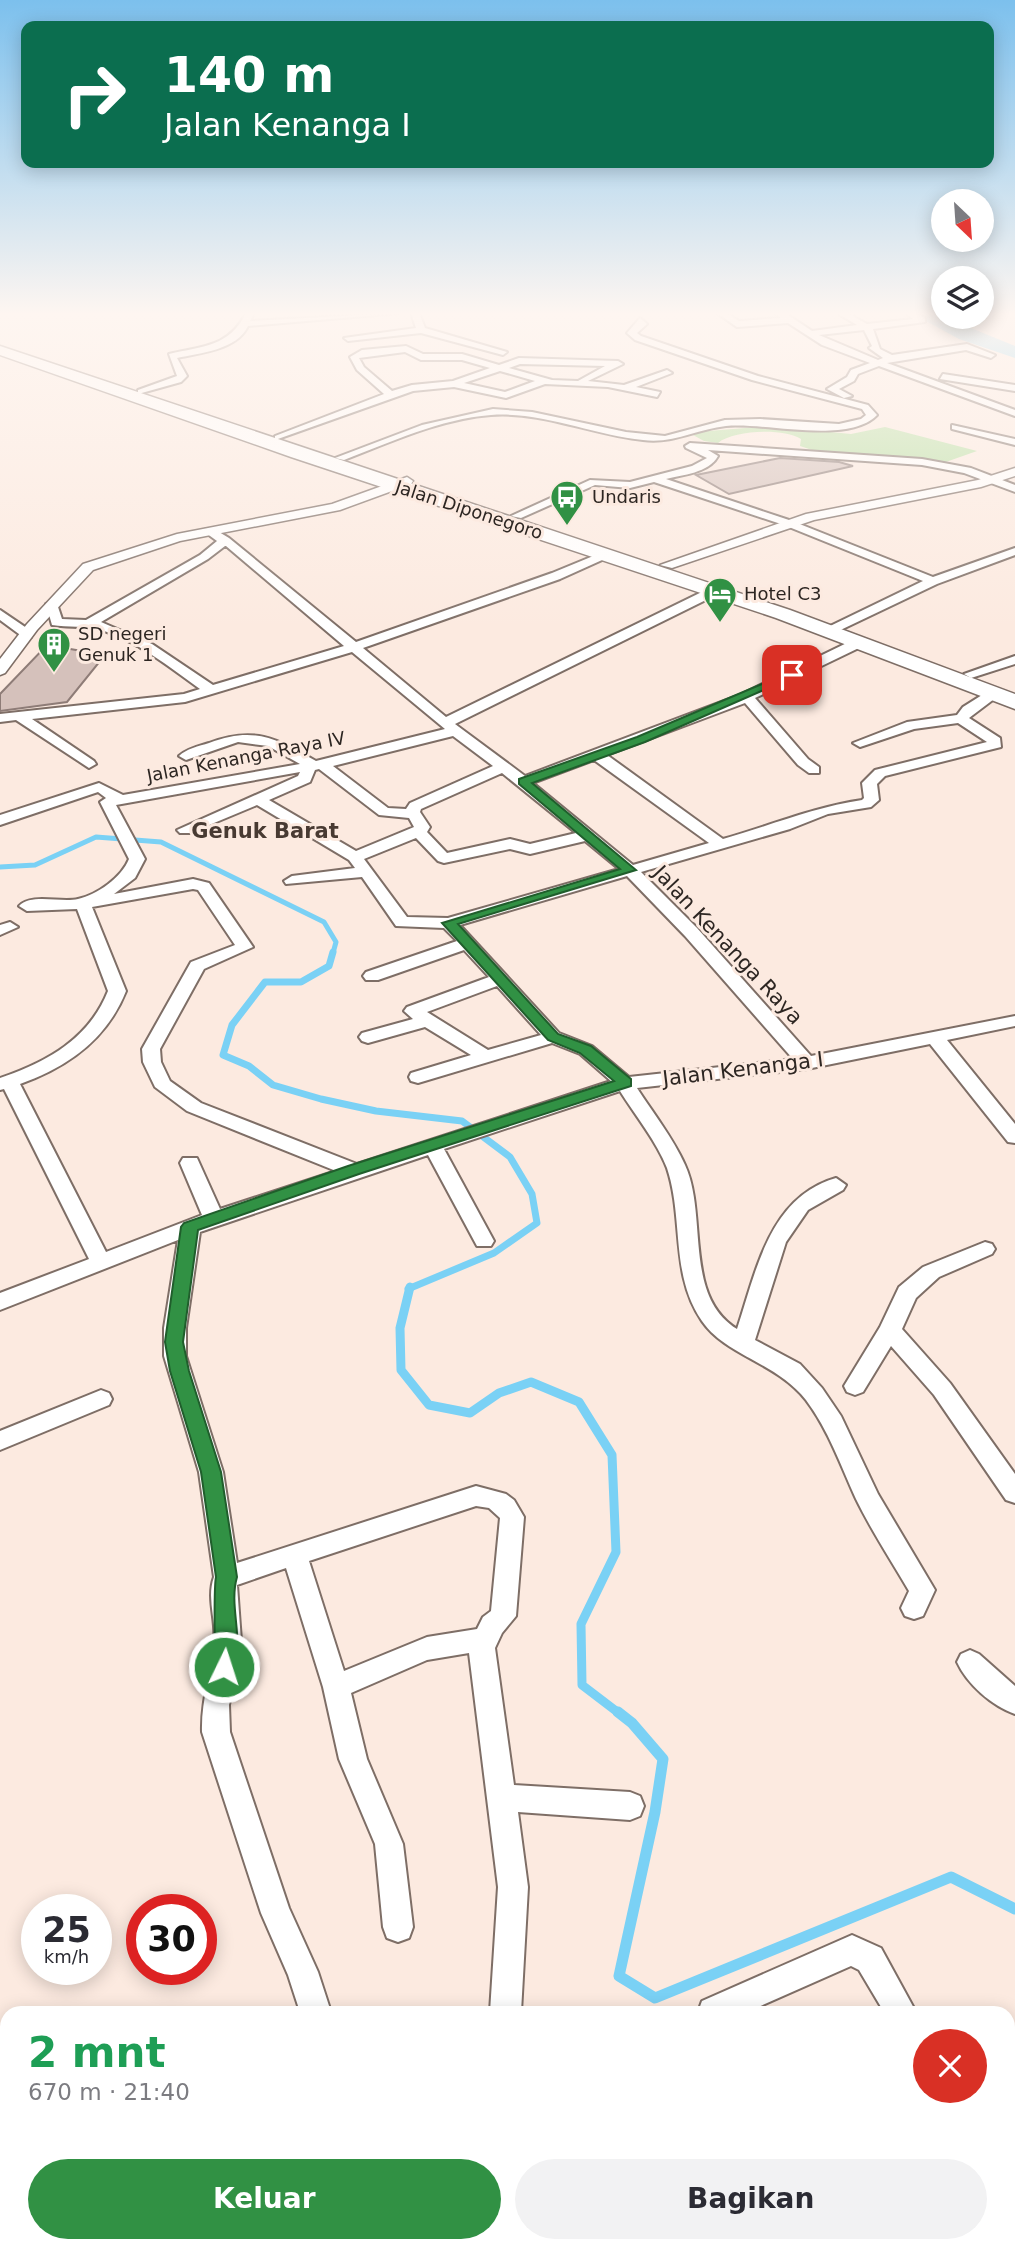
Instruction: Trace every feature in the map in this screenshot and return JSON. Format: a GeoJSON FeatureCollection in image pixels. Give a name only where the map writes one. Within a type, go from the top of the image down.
{"type":"FeatureCollection","features":[{"type":"Feature","properties":{"kind":"highway","name":"Jalan Diponegoro"},"geometry":{"type":"LineString","coordinates":[[208,418],[402,483],[667,565],[834,628],[860,642],[1005,693]]}},
{"type":"Feature","properties":{"kind":"highway"},"geometry":{"type":"LineString","coordinates":[[215,418],[340,458],[402,483]]}},
{"type":"Feature","properties":{"kind":"highway","name":"Jalan Diponegoro"},"geometry":{"type":"LineString","coordinates":[[524,522],[715,591],[971,674],[1005,693],[1015,702]]}},
{"type":"Feature","properties":{"kind":"street"},"geometry":{"type":"LineString","coordinates":[[283,439],[336,418]]}},
{"type":"Feature","properties":{"kind":"street"},"geometry":{"type":"LineString","coordinates":[[283,439],[350,418]]}},
{"type":"Feature","properties":{"kind":"street"},"geometry":{"type":"LineString","coordinates":[[340,458],[430,426],[467,418]]}},
{"type":"Feature","properties":{"kind":"street"},"geometry":{"type":"LineString","coordinates":[[524,522],[594,481],[626,486],[696,468],[711,460],[713,456],[675,439],[608,433],[552,418]]}},
{"type":"Feature","properties":{"kind":"street"},"geometry":{"type":"LineString","coordinates":[[675,439],[701,428],[736,423],[854,425],[870,418]]}},
{"type":"Feature","properties":{"kind":"street"},"geometry":{"type":"LineString","coordinates":[[974,432],[986,425]]}},
{"type":"Feature","properties":{"kind":"street"},"geometry":{"type":"LineString","coordinates":[[955,427],[1015,442]]}},
{"type":"Feature","properties":{"kind":"street"},"geometry":{"type":"LineString","coordinates":[[690,446],[922,462],[967,470],[1015,489]]}},
{"type":"Feature","properties":{"kind":"street"},"geometry":{"type":"LineString","coordinates":[[667,565],[788,523],[992,480],[1015,472]]}},
{"type":"Feature","properties":{"kind":"street"},"geometry":{"type":"LineString","coordinates":[[654,478],[788,523],[933,581]]}},
{"type":"Feature","properties":{"kind":"street"},"geometry":{"type":"LineString","coordinates":[[0,670],[48,608],[88,567],[177,538],[318,511],[402,483]]}},
{"type":"Feature","properties":{"kind":"street","name":"Jalan Kenanga Raya"},"geometry":{"type":"LineString","coordinates":[[210,531],[225,540],[450,727],[523,782],[630,870],[691,932],[807,1063]]}},
{"type":"Feature","properties":{"kind":"street"},"geometry":{"type":"LineString","coordinates":[[89,623],[204,557],[225,540]]}},
{"type":"Feature","properties":{"kind":"street"},"geometry":{"type":"LineString","coordinates":[[834,628],[933,581],[1012,553]]}},
{"type":"Feature","properties":{"kind":"street"},"geometry":{"type":"LineString","coordinates":[[0,718],[157,703],[209,689],[354,647],[548,579],[607,554]]}},
{"type":"Feature","properties":{"kind":"street","name":"Jalan Kenanga Raya IV"},"geometry":{"type":"LineString","coordinates":[[120,799],[315,765],[450,727],[715,591]]}},
{"type":"Feature","properties":{"kind":"street"},"geometry":{"type":"LineString","coordinates":[[48,608],[56,622],[89,623],[138,640],[183,668],[209,689]]}},
{"type":"Feature","properties":{"kind":"street"},"geometry":{"type":"LineString","coordinates":[[0,614],[29,631]]}},
{"type":"Feature","properties":{"kind":"street"},"geometry":{"type":"LineString","coordinates":[[523,782],[747,697],[860,642]]}},
{"type":"Feature","properties":{"kind":"street"},"geometry":{"type":"LineString","coordinates":[[971,674],[1015,660]]}},
{"type":"Feature","properties":{"kind":"street"},"geometry":{"type":"LineString","coordinates":[[961,719],[968,710],[1005,693]]}},
{"type":"Feature","properties":{"kind":"street"},"geometry":{"type":"LineString","coordinates":[[747,697],[803,762],[814,770]]}},
{"type":"Feature","properties":{"kind":"street"},"geometry":{"type":"LineString","coordinates":[[20,717],[89,764]]}},
{"type":"Feature","properties":{"kind":"street"},"geometry":{"type":"LineString","coordinates":[[258,799],[355,857],[404,923],[449,923],[785,827],[825,810],[866,804],[872,800],[869,783],[880,773],[996,744],[995,740],[961,719],[912,725],[860,743]]}},
{"type":"Feature","properties":{"kind":"street"},"geometry":{"type":"LineString","coordinates":[[186,756],[238,737],[252,742],[271,742],[315,765],[384,812],[412,814],[422,827],[355,857]]}},
{"type":"Feature","properties":{"kind":"street"},"geometry":{"type":"LineString","coordinates":[[597,755],[721,845]]}},
{"type":"Feature","properties":{"kind":"street"},"geometry":{"type":"LineString","coordinates":[[186,830],[305,779],[315,765]]}},
{"type":"Feature","properties":{"kind":"street"},"geometry":{"type":"LineString","coordinates":[[412,814],[415,806],[503,767]]}},
{"type":"Feature","properties":{"kind":"street"},"geometry":{"type":"LineString","coordinates":[[0,820],[99,787],[120,799]]}},
{"type":"Feature","properties":{"kind":"street"},"geometry":{"type":"LineString","coordinates":[[83,904],[116,886],[134,869],[136,859],[106,803],[120,799]]}},
{"type":"Feature","properties":{"kind":"street"},"geometry":{"type":"LineString","coordinates":[[418,831],[444,858],[510,844],[530,849],[589,835]]}},
{"type":"Feature","properties":{"kind":"street"},"geometry":{"type":"LineString","coordinates":[[292,881],[365,872]]}},
{"type":"Feature","properties":{"kind":"street"},"geometry":{"type":"LineString","coordinates":[[27,906],[83,904],[193,884],[202,886],[246,946],[197,966],[152,1045],[152,1062],[162,1083],[169,1091],[194,1107],[353,1170]]}},
{"type":"Feature","properties":{"kind":"street"},"geometry":{"type":"LineString","coordinates":[[83,904],[117,991],[113,1005],[92,1034],[67,1056],[5,1083],[101,1262]]}},
{"type":"Feature","properties":{"kind":"street"},"geometry":{"type":"LineString","coordinates":[[449,923],[553,1037],[586,1050],[625,1083],[668,1151],[681,1182],[689,1255],[697,1291],[724,1333],[792,1370],[822,1405],[869,1500],[922,1590],[914,1608]]}},
{"type":"Feature","properties":{"kind":"street"},"geometry":{"type":"LineString","coordinates":[[372,976],[468,943]]}},
{"type":"Feature","properties":{"kind":"street"},"geometry":{"type":"LineString","coordinates":[[486,1057],[413,1014],[414,1009],[501,978]]}},
{"type":"Feature","properties":{"kind":"street"},"geometry":{"type":"LineString","coordinates":[[368,1037],[425,1021]]}},
{"type":"Feature","properties":{"kind":"street","name":"Jalan Kenanga I"},"geometry":{"type":"LineString","coordinates":[[0,1302],[202,1223],[353,1170],[625,1083],[807,1063],[1015,1021]]}},
{"type":"Feature","properties":{"kind":"street"},"geometry":{"type":"LineString","coordinates":[[418,1077],[553,1037]]}},
{"type":"Feature","properties":{"kind":"street"},"geometry":{"type":"LineString","coordinates":[[935,1038],[1015,1137]]}},
{"type":"Feature","properties":{"kind":"street"},"geometry":{"type":"LineString","coordinates":[[433,1146],[484,1241]]}},
{"type":"Feature","properties":{"kind":"street"},"geometry":{"type":"LineString","coordinates":[[190,1163],[202,1223],[175,1328],[175,1356],[211,1472],[227,1577],[223,1588],[228,1641],[215,1705],[216,1732],[276,1913],[303,1972],[313,2006]]}},
{"type":"Feature","properties":{"kind":"street"},"geometry":{"type":"LineString","coordinates":[[743,1344],[776,1241],[801,1205],[836,1185]]}},
{"type":"Feature","properties":{"kind":"street"},"geometry":{"type":"LineString","coordinates":[[855,1386],[890,1329],[907,1293],[947,1263],[985,1249]]}},
{"type":"Feature","properties":{"kind":"street"},"geometry":{"type":"LineString","coordinates":[[890,1329],[942,1389],[1015,1493]]}},
{"type":"Feature","properties":{"kind":"street"},"geometry":{"type":"LineString","coordinates":[[0,1441],[101,1399]]}},
{"type":"Feature","properties":{"kind":"street"},"geometry":{"type":"LineString","coordinates":[[227,1577],[476,1496],[489,1497],[506,1504],[512,1517],[503,1616],[492,1625],[484,1641],[483,1657],[504,1798],[513,1887],[506,2006]]}},
{"type":"Feature","properties":{"kind":"street"},"geometry":{"type":"LineString","coordinates":[[295,1557],[336,1687],[354,1759],[389,1844],[398,1927]]}},
{"type":"Feature","properties":{"kind":"street"},"geometry":{"type":"LineString","coordinates":[[336,1687],[434,1647],[464,1640],[484,1641]]}},
{"type":"Feature","properties":{"kind":"street"},"geometry":{"type":"LineString","coordinates":[[970,1662],[987,1681],[1015,1702]]}},
{"type":"Feature","properties":{"kind":"street"},"geometry":{"type":"LineString","coordinates":[[504,1798],[630,1806]]}},
{"type":"Feature","properties":{"kind":"street"},"geometry":{"type":"LineString","coordinates":[[726,2006],[852,1950],[870,1959],[897,2006]]}},
{"type":"Feature","properties":{"kind":"green space"},"geometry":{"type":"Polygon","coordinates":[[[769,426],[851,434],[885,427],[977,451],[943,463],[815,451],[800,446],[801,439],[783,433],[747,433],[718,443],[704,441],[693,435],[696,432],[769,426]]]}},
{"type":"Feature","properties":{"kind":"building"},"geometry":{"type":"Polygon","coordinates":[[[780,458],[839,462],[853,466],[729,494],[696,475],[780,458]]]}},
{"type":"Feature","properties":{"kind":"building","name":"SD negeri Genuk 1"},"geometry":{"type":"Polygon","coordinates":[[[47,645],[105,655],[67,702],[0,711],[0,694],[47,645]]]}},
{"type":"Feature","properties":{"kind":"waterway"},"geometry":{"type":"LineString","coordinates":[[0,867],[35,865],[96,837],[161,842],[324,922],[336,942],[333,953]]}},
{"type":"Feature","properties":{"kind":"waterway"},"geometry":{"type":"LineString","coordinates":[[333,952],[329,966],[301,982],[265,982],[232,1025],[223,1055],[249,1066],[273,1085],[321,1099],[376,1111],[462,1121],[510,1157],[532,1194],[537,1223],[494,1253],[410,1288]]}},
{"type":"Feature","properties":{"kind":"waterway"},"geometry":{"type":"LineString","coordinates":[[410,1288],[400,1328],[401,1370],[429,1405],[470,1413],[499,1393],[531,1382],[579,1402],[612,1455],[616,1552],[581,1624],[582,1685],[620,1714]]}},
{"type":"Feature","properties":{"kind":"waterway"},"geometry":{"type":"LineString","coordinates":[[618,1712],[632,1723],[663,1759],[655,1812],[619,1976],[655,1998],[951,1877],[1015,1909]]}},
{"type":"Feature","properties":{"kind":"place","name":"Undaris"},"geometry":{"type":"Point","coordinates":[567,527]}},
{"type":"Feature","properties":{"kind":"place","name":"Hotel C3"},"geometry":{"type":"Point","coordinates":[720,624]}},
{"type":"Feature","properties":{"kind":"place","name":"SD negeri Genuk 1"},"geometry":{"type":"Point","coordinates":[54,674]}},
{"type":"Feature","properties":{"kind":"district","name":"Genuk Barat"},"geometry":{"type":"Point","coordinates":[265,831]}},
{"type":"Feature","properties":{"kind":"route"},"geometry":{"type":"LineString","coordinates":[[224,1667],[228,1641],[223,1588],[227,1577],[211,1472],[175,1356],[175,1328],[190,1227],[353,1170],[625,1083],[586,1050],[553,1037],[449,923],[630,870],[523,782],[747,697],[792,675]]}}]}
